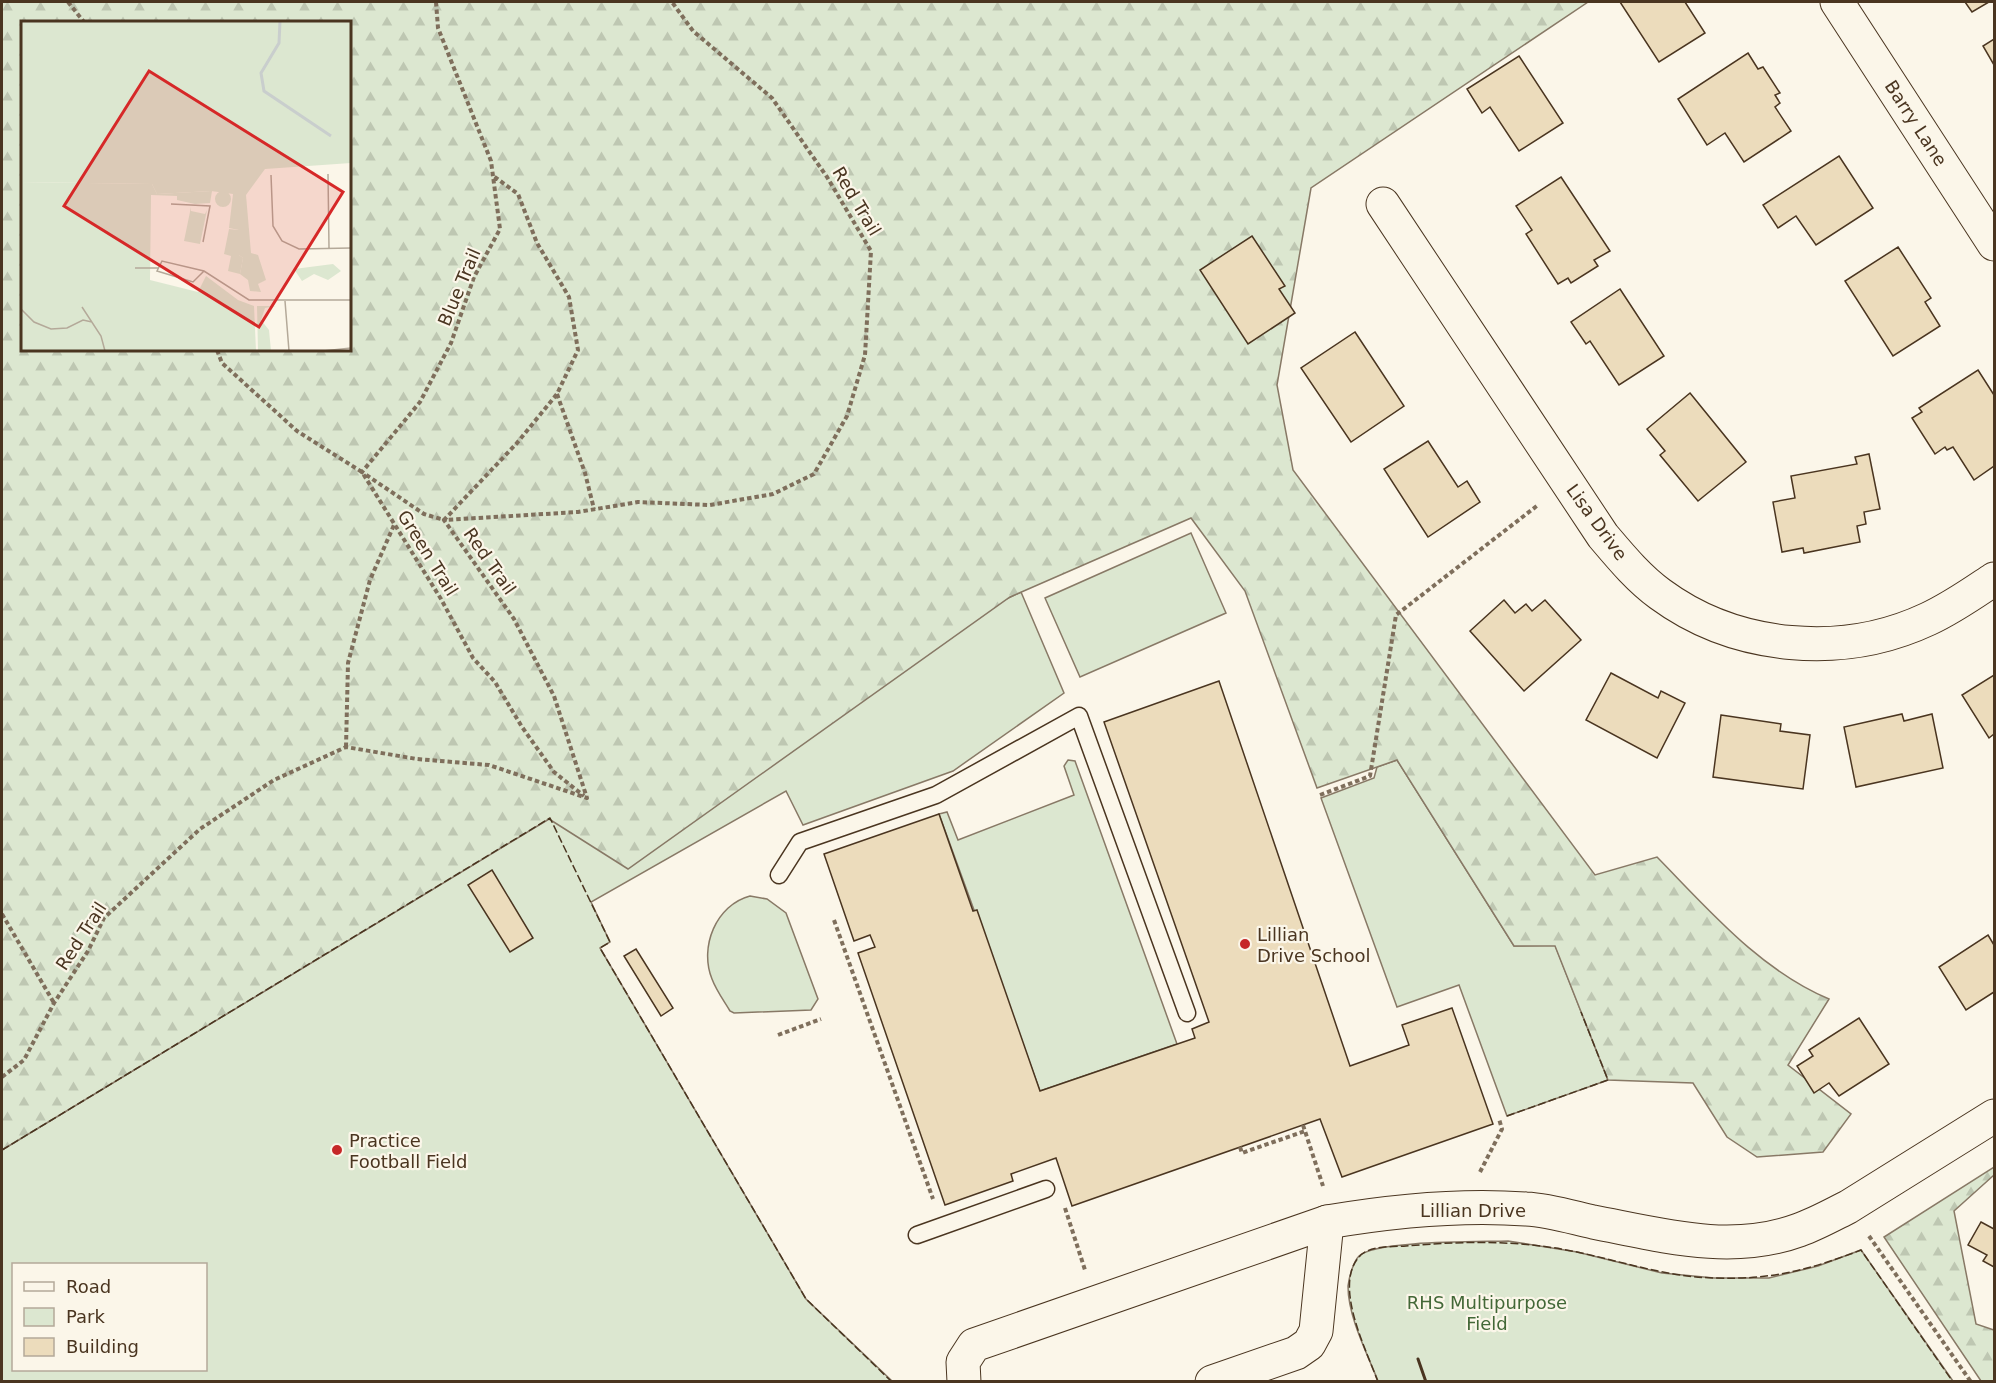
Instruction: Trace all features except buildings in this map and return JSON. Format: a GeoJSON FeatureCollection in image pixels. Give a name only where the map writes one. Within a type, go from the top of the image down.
{"type":"FeatureCollection","features":[{"type":"Feature","properties":{"kind":"street","name":"Barry Lane"},"geometry":{"type":"LineString","coordinates":[[1837,2],[1995,244]]}},
{"type":"Feature","properties":{"kind":"street","name":"Lisa Drive"},"geometry":{"type":"LineString","coordinates":[[1383,204],[1602,536],[1633,571],[1659,594],[1726,629],[1772,641],[1813,644],[1861,640],[1902,629],[1957,603],[1995,579]]}},
{"type":"Feature","properties":{"kind":"street","name":"Lillian Drive"},"geometry":{"type":"LineString","coordinates":[[964,1382],[963,1362],[974,1345],[1326,1207],[1386,1212],[1462,1208],[1528,1209],[1689,1241],[1744,1242],[1799,1230],[1832,1215],[1995,1116]]}},
{"type":"Feature","properties":{"kind":"street"},"geometry":{"type":"LineString","coordinates":[[1212,1382],[1296,1353],[1309,1344],[1316,1331],[1326,1207]]}},
{"type":"Feature","properties":{"kind":"lane"},"geometry":{"type":"LineString","coordinates":[[779,875],[800,842],[936,795],[1079,716],[1186,1013]]}},
{"type":"Feature","properties":{"kind":"lane"},"geometry":{"type":"LineString","coordinates":[[917,1235],[1046,1189]]}},
{"type":"Feature","properties":{"kind":"path"},"geometry":{"type":"LineString","coordinates":[[68,2],[83,21]]}},
{"type":"Feature","properties":{"kind":"path","name":"Blue Trail"},"geometry":{"type":"LineString","coordinates":[[362,472],[420,402],[451,343],[474,277],[500,229],[491,161],[438,28],[436,2]]}},
{"type":"Feature","properties":{"kind":"path","name":"Red Trail"},"geometry":{"type":"LineString","coordinates":[[444,520],[594,509],[638,502],[710,505],[773,494],[814,474],[847,416],[865,355],[871,251],[827,177],[772,98],[693,31],[672,2]]}},
{"type":"Feature","properties":{"kind":"path"},"geometry":{"type":"LineString","coordinates":[[362,472],[424,514],[444,520],[517,443],[557,394],[578,350],[569,297],[537,243],[518,194],[492,175]]}},
{"type":"Feature","properties":{"kind":"path","name":"Green Trail"},"geometry":{"type":"LineString","coordinates":[[217,351],[222,363],[297,430],[362,472],[441,599],[473,658],[495,682],[522,728],[554,772],[587,798]]}},
{"type":"Feature","properties":{"kind":"path"},"geometry":{"type":"LineString","coordinates":[[557,394],[585,473],[594,509]]}},
{"type":"Feature","properties":{"kind":"path"},"geometry":{"type":"LineString","coordinates":[[1320,795],[1370,776],[1396,615],[1568,482]]}},
{"type":"Feature","properties":{"kind":"path","name":"Red Trail"},"geometry":{"type":"LineString","coordinates":[[444,520],[514,619],[554,696],[587,798]]}},
{"type":"Feature","properties":{"kind":"path"},"geometry":{"type":"LineString","coordinates":[[394,525],[370,580],[348,663],[346,747],[417,759],[489,765],[587,798]]}},
{"type":"Feature","properties":{"kind":"path","name":"Red Trail"},"geometry":{"type":"LineString","coordinates":[[2,1077],[24,1060],[54,1003],[88,951],[104,918],[200,828],[274,780],[346,747]]}},
{"type":"Feature","properties":{"kind":"path"},"geometry":{"type":"LineString","coordinates":[[2,914],[54,1003]]}},
{"type":"Feature","properties":{"kind":"path"},"geometry":{"type":"LineString","coordinates":[[834,920],[934,1202]]}},
{"type":"Feature","properties":{"kind":"path"},"geometry":{"type":"LineString","coordinates":[[778,1035],[821,1019]]}},
{"type":"Feature","properties":{"kind":"path"},"geometry":{"type":"LineString","coordinates":[[1475,1181],[1502,1130],[1498,1119]]}},
{"type":"Feature","properties":{"kind":"path"},"geometry":{"type":"LineString","coordinates":[[1303,1125],[1326,1207]]}},
{"type":"Feature","properties":{"kind":"path"},"geometry":{"type":"LineString","coordinates":[[1240,1148],[1242,1153],[1305,1131]]}},
{"type":"Feature","properties":{"kind":"path"},"geometry":{"type":"LineString","coordinates":[[1064,1204],[1087,1273]]}},
{"type":"Feature","properties":{"kind":"path"},"geometry":{"type":"LineString","coordinates":[[1869,1236],[1971,1382]]}},
{"type":"Feature","properties":{"kind":"green space"},"geometry":{"type":"Polygon","coordinates":[[[2,2],[1588,2],[1311,188],[1277,385],[1293,470],[1595,875],[1657,857],[1716,918],[1758,955],[1804,987],[1829,999],[1788,1065],[1851,1114],[1823,1152],[1757,1157],[1727,1137],[1693,1083],[1608,1080],[1555,946],[1514,946],[1397,760],[1317,788],[1245,591],[1191,518],[1010,597],[628,869],[549,819],[2,1150],[2,2]]]}},
{"type":"Feature","properties":{"kind":"green space"},"geometry":{"type":"Polygon","coordinates":[[[1191,533],[1226,613],[1080,677],[1045,598],[1191,533]]]}},
{"type":"Feature","properties":{"kind":"green space"},"geometry":{"type":"Polygon","coordinates":[[[1021,592],[1064,693],[953,771],[803,825],[786,791],[591,902],[610,942],[600,948],[806,1299],[892,1381],[2,1382],[2,1150],[550,818],[1021,592]]]}},
{"type":"Feature","properties":{"kind":"green space"},"geometry":{"type":"Polygon","coordinates":[[[1068,760],[1075,761],[1177,1044],[1040,1091],[939,814],[947,812],[958,840],[1074,795],[1064,766],[1068,760]]]}},
{"type":"Feature","properties":{"kind":"green space"},"geometry":{"type":"Polygon","coordinates":[[[1397,760],[1514,946],[1555,945],[1608,1080],[1507,1116],[1459,985],[1397,1007],[1321,798],[1374,778],[1377,767],[1397,760]]]}},
{"type":"Feature","properties":{"kind":"green space"},"geometry":{"type":"Polygon","coordinates":[[[750,896],[767,899],[786,913],[818,999],[811,1010],[734,1013],[730,1011],[716,987],[709,967],[708,954],[713,929],[728,908],[750,896]]]}},
{"type":"Feature","properties":{"kind":"green space"},"geometry":{"type":"Polygon","coordinates":[[[1994,1167],[1994,1175],[1954,1211],[1976,1324],[1994,1330],[1994,1381],[1981,1381],[1884,1237],[1994,1167]]]}},
{"type":"Feature","properties":{"kind":"green space","name":"RHS Multipurpose Field"},"geometry":{"type":"Polygon","coordinates":[[[1508,1241],[1577,1252],[1662,1273],[1714,1278],[1769,1278],[1818,1266],[1861,1250],[1953,1381],[1378,1381],[1359,1335],[1349,1298],[1349,1279],[1359,1256],[1369,1251],[1406,1244],[1508,1241]]]}},
{"type":"Feature","properties":{"kind":"fence"},"geometry":{"type":"LineString","coordinates":[[2,1150],[550,818],[610,942],[600,948],[806,1299],[892,1382]]}},
{"type":"Feature","properties":{"kind":"fence"},"geometry":{"type":"LineString","coordinates":[[1507,1116],[1608,1080],[1581,1012]]}},
{"type":"Feature","properties":{"kind":"fence"},"geometry":{"type":"LineString","coordinates":[[1378,1382],[1355,1319],[1349,1284],[1352,1269],[1359,1257],[1369,1250],[1381,1247],[1449,1243],[1534,1245],[1577,1252],[1663,1272],[1715,1278],[1754,1277],[1789,1272],[1861,1250],[1953,1382]]}},
{"type":"Feature","properties":{"kind":"wall"},"geometry":{"type":"LineString","coordinates":[[1418,1359],[1426,1382]]}},
{"type":"Feature","properties":{"kind":"place","name":"Lillian Drive School"},"geometry":{"type":"Point","coordinates":[1245,944]}},
{"type":"Feature","properties":{"kind":"place","name":"Practice Football Field"},"geometry":{"type":"Point","coordinates":[337,1150]}}]}
